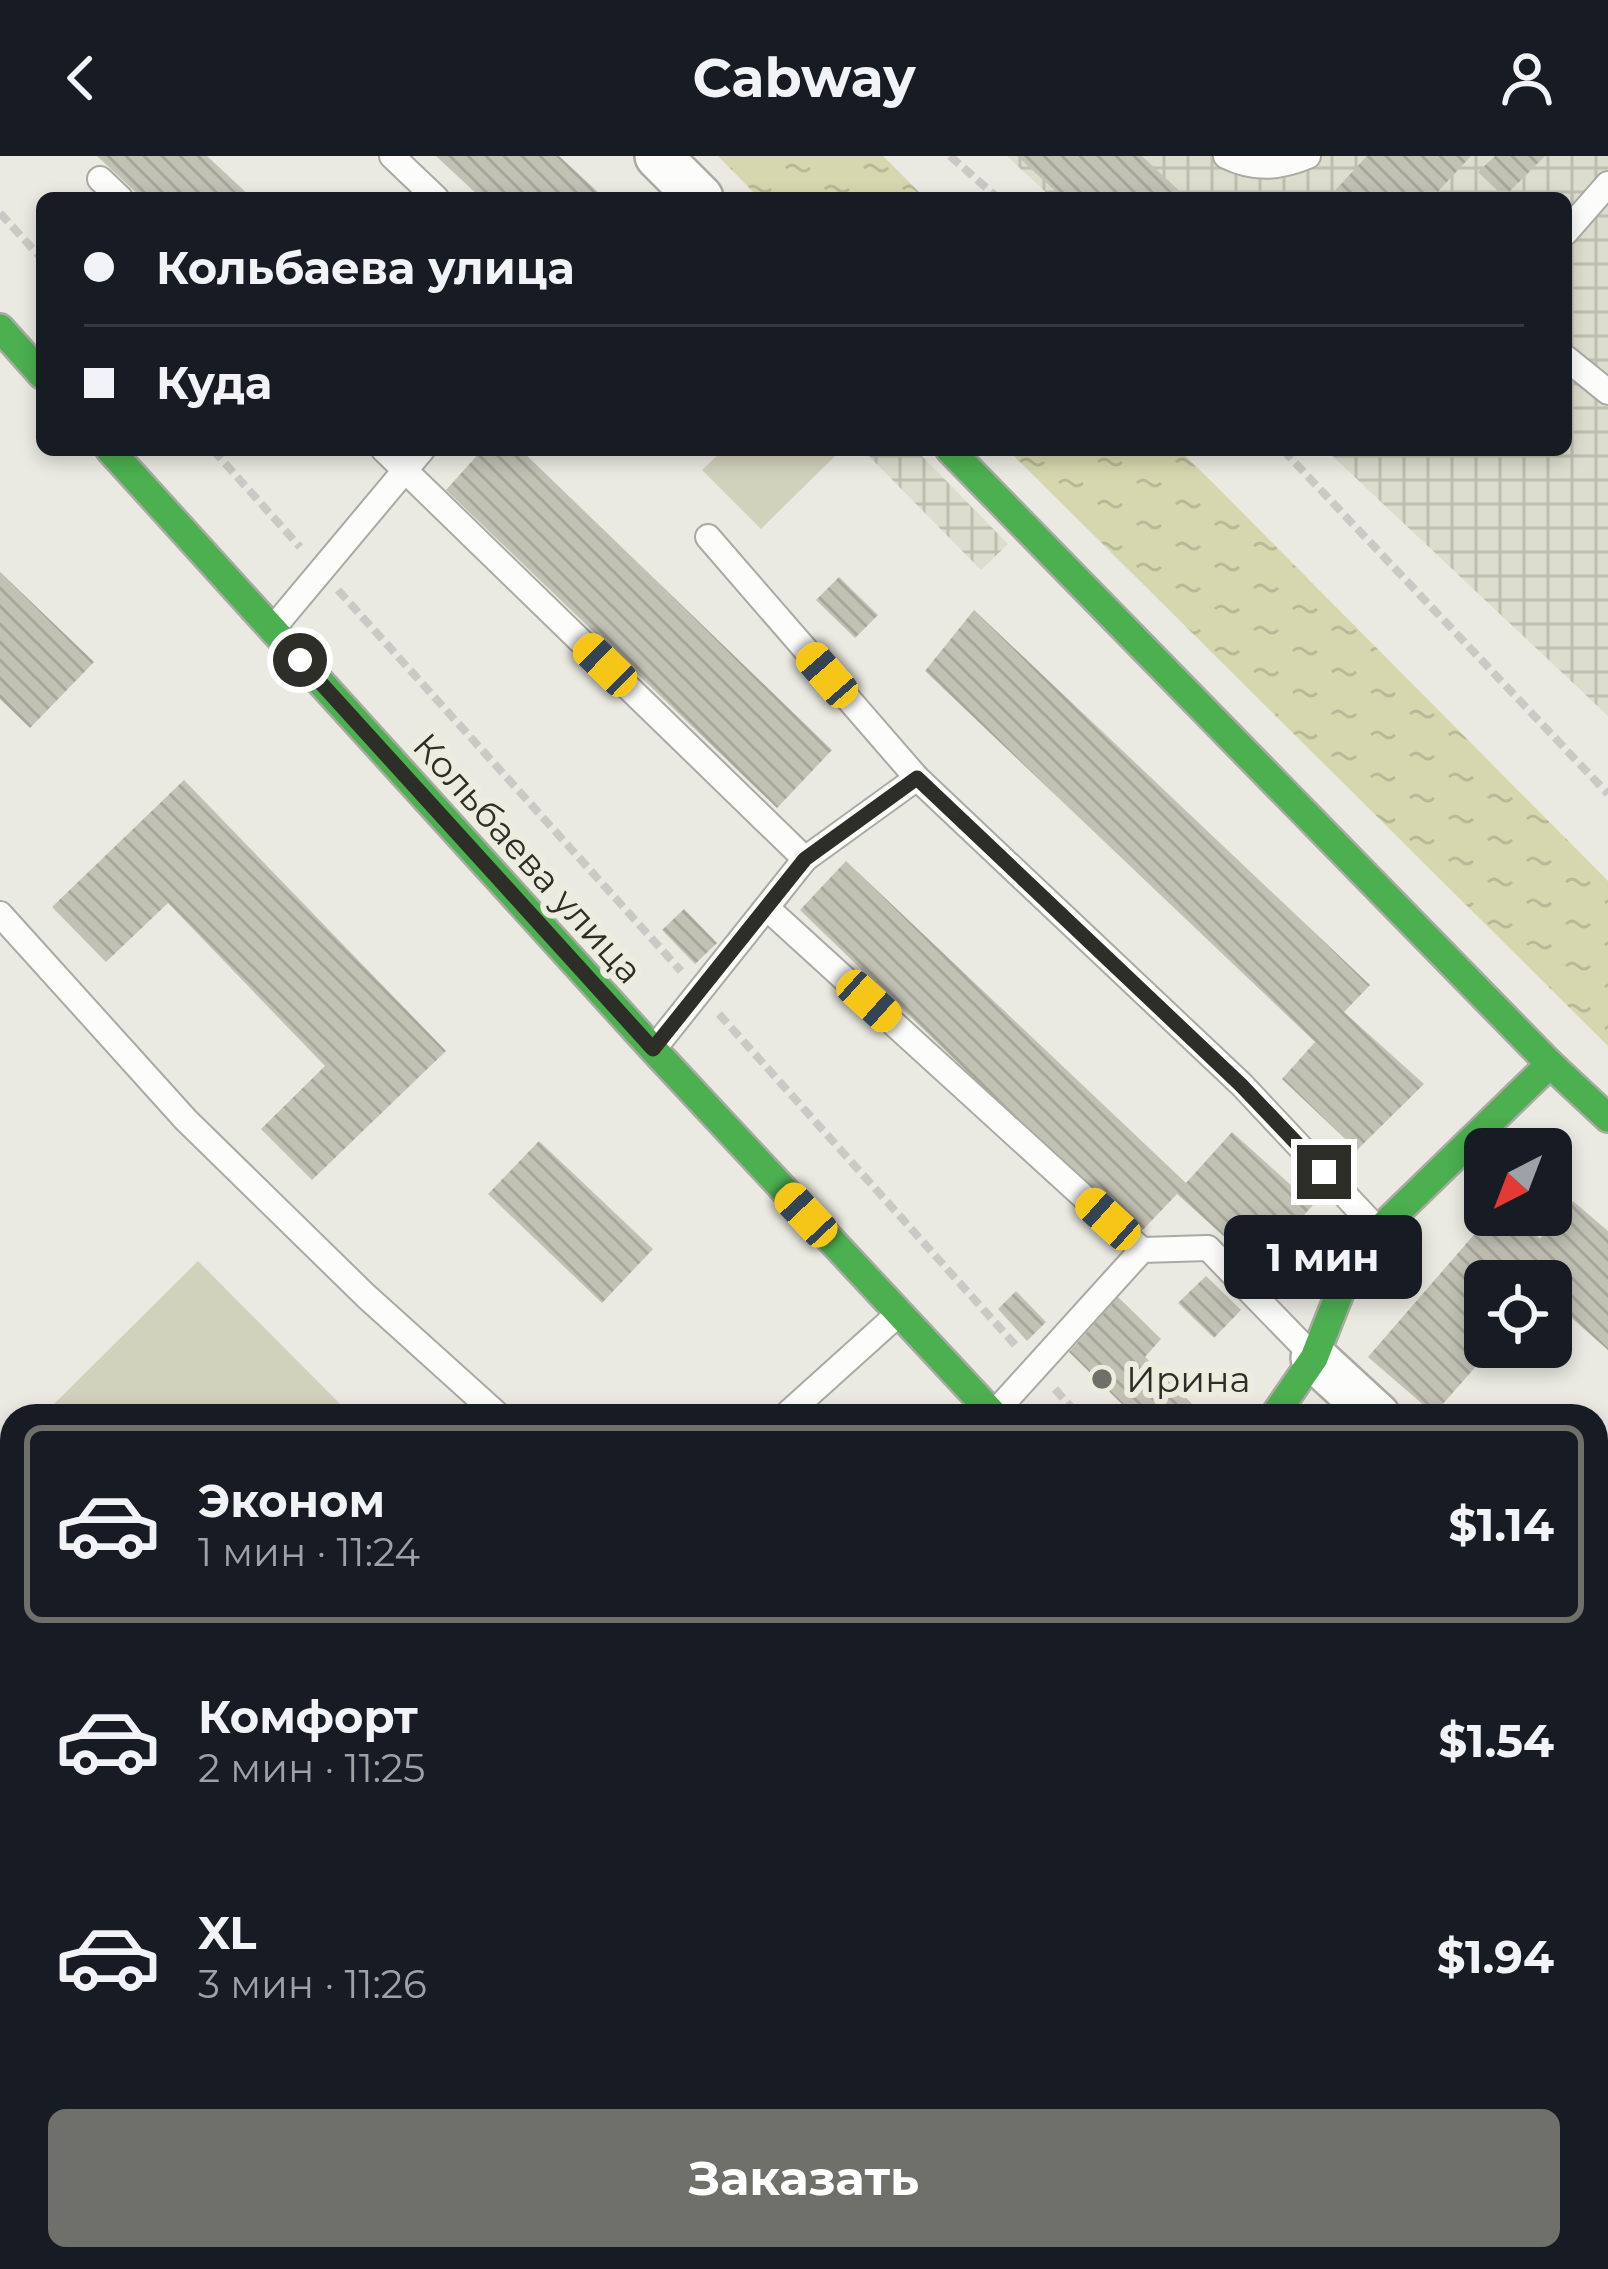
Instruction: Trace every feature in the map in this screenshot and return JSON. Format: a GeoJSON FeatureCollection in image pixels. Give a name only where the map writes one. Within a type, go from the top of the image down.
{"type":"FeatureCollection","features":[{"type":"Feature","properties":{"kind":"street"},"geometry":{"type":"LineString","coordinates":[[658,156],[694,192]]}},
{"type":"Feature","properties":{"kind":"street"},"geometry":{"type":"LineString","coordinates":[[0,328],[36,368]]}},
{"type":"Feature","properties":{"kind":"street","name":"Кольбаева улица"},"geometry":{"type":"LineString","coordinates":[[115,456],[653,1049],[984,1404]]}},
{"type":"Feature","properties":{"kind":"street"},"geometry":{"type":"LineString","coordinates":[[956,456],[1608,1118]]}},
{"type":"Feature","properties":{"kind":"street"},"geometry":{"type":"LineString","coordinates":[[1282,1404],[1314,1358],[1352,1262],[1550,1064]]}},
{"type":"Feature","properties":{"kind":"street"},"geometry":{"type":"LineString","coordinates":[[1314,1358],[1364,1404]]}},
{"type":"Feature","properties":{"kind":"lane"},"geometry":{"type":"LineString","coordinates":[[392,156],[430,192]]}},
{"type":"Feature","properties":{"kind":"lane"},"geometry":{"type":"LineString","coordinates":[[1226,156],[1246,166],[1286,166],[1308,156]]}},
{"type":"Feature","properties":{"kind":"lane"},"geometry":{"type":"LineString","coordinates":[[100,179],[114,192]]}},
{"type":"Feature","properties":{"kind":"lane"},"geometry":{"type":"LineString","coordinates":[[1572,225],[1608,184]]}},
{"type":"Feature","properties":{"kind":"lane"},"geometry":{"type":"LineString","coordinates":[[1572,363],[1608,392]]}},
{"type":"Feature","properties":{"kind":"lane"},"geometry":{"type":"LineString","coordinates":[[391,456],[805,859]]}},
{"type":"Feature","properties":{"kind":"lane"},"geometry":{"type":"LineString","coordinates":[[273,629],[417,456]]}},
{"type":"Feature","properties":{"kind":"lane"},"geometry":{"type":"LineString","coordinates":[[708,537],[917,778],[1241,1085],[1379,1230]]}},
{"type":"Feature","properties":{"kind":"lane"},"geometry":{"type":"LineString","coordinates":[[653,1049],[805,859],[917,778]]}},
{"type":"Feature","properties":{"kind":"lane"},"geometry":{"type":"LineString","coordinates":[[766,908],[1142,1250],[1208,1248],[1314,1358]]}},
{"type":"Feature","properties":{"kind":"lane"},"geometry":{"type":"LineString","coordinates":[[0,914],[186,1120],[366,1297],[486,1404]]}},
{"type":"Feature","properties":{"kind":"lane"},"geometry":{"type":"LineString","coordinates":[[1004,1404],[1142,1250]]}},
{"type":"Feature","properties":{"kind":"lane"},"geometry":{"type":"LineString","coordinates":[[798,1404],[898,1314]]}},
{"type":"Feature","properties":{"kind":"path"},"geometry":{"type":"LineString","coordinates":[[950,156],[991,192]]}},
{"type":"Feature","properties":{"kind":"path"},"geometry":{"type":"LineString","coordinates":[[0,213],[36,252]]}},
{"type":"Feature","properties":{"kind":"path"},"geometry":{"type":"LineString","coordinates":[[218,456],[1068,1404]]}},
{"type":"Feature","properties":{"kind":"path"},"geometry":{"type":"LineString","coordinates":[[1289,456],[1608,794]]}},
{"type":"Feature","properties":{"kind":"shaded area"},"geometry":{"type":"Polygon","coordinates":[[[1007,156],[1608,156],[1608,716],[1332,456],[1572,456],[1572,192],[1046,192],[1007,156]]]}},
{"type":"Feature","properties":{"kind":"shaded area"},"geometry":{"type":"Polygon","coordinates":[[[717,456],[835,456],[761,529],[702,470],[717,456]]]}},
{"type":"Feature","properties":{"kind":"shaded area"},"geometry":{"type":"Polygon","coordinates":[[[869,456],[922,456],[1008,544],[981,570],[869,456]]]}},
{"type":"Feature","properties":{"kind":"shaded area"},"geometry":{"type":"Polygon","coordinates":[[[198,1261],[340,1404],[54,1404],[198,1261]]]}},
{"type":"Feature","properties":{"kind":"water"},"geometry":{"type":"Polygon","coordinates":[[[718,156],[883,156],[919,192],[753,192],[718,156]]]}},
{"type":"Feature","properties":{"kind":"water"},"geometry":{"type":"Polygon","coordinates":[[[1014,456],[1185,456],[1213,483],[1608,881],[1608,1046],[1014,456]]]}},
{"type":"Feature","properties":{"kind":"building"},"geometry":{"type":"Polygon","coordinates":[[[97,156],[207,156],[246,192],[136,192],[97,156]]]}},
{"type":"Feature","properties":{"kind":"building"},"geometry":{"type":"Polygon","coordinates":[[[436,156],[559,156],[598,192],[475,192],[436,156]]]}},
{"type":"Feature","properties":{"kind":"building"},"geometry":{"type":"Polygon","coordinates":[[[1017,156],[1142,156],[1181,192],[1056,192],[1017,156]]]}},
{"type":"Feature","properties":{"kind":"building"},"geometry":{"type":"Polygon","coordinates":[[[1367,156],[1471,156],[1438,192],[1334,192],[1367,156]]]}},
{"type":"Feature","properties":{"kind":"building"},"geometry":{"type":"Polygon","coordinates":[[[1495,156],[1545,156],[1509,192],[1499,192],[1478,172],[1495,156]]]}},
{"type":"Feature","properties":{"kind":"building"},"geometry":{"type":"Polygon","coordinates":[[[477,456],[527,456],[832,750],[777,808],[446,490],[477,456]]]}},
{"type":"Feature","properties":{"kind":"building"},"geometry":{"type":"Polygon","coordinates":[[[0,572],[94,662],[30,728],[0,699],[0,572]]]}},
{"type":"Feature","properties":{"kind":"building"},"geometry":{"type":"Polygon","coordinates":[[[839,577],[878,615],[855,638],[816,600],[839,577]]]}},
{"type":"Feature","properties":{"kind":"building"},"geometry":{"type":"Polygon","coordinates":[[[974,610],[1370,985],[1344,1012],[1424,1084],[1357,1150],[1282,1079],[1315,1042],[925,671],[974,610]]]}},
{"type":"Feature","properties":{"kind":"building"},"geometry":{"type":"Polygon","coordinates":[[[184,780],[446,1051],[312,1180],[261,1129],[325,1066],[168,903],[106,962],[52,907],[184,780]]]}},
{"type":"Feature","properties":{"kind":"building"},"geometry":{"type":"Polygon","coordinates":[[[846,861],[1186,1183],[1232,1132],[1313,1205],[1258,1267],[1177,1194],[1137,1236],[800,910],[846,861]]]}},
{"type":"Feature","properties":{"kind":"building"},"geometry":{"type":"Polygon","coordinates":[[[684,909],[717,943],[695,964],[662,930],[684,909]]]}},
{"type":"Feature","properties":{"kind":"building"},"geometry":{"type":"Polygon","coordinates":[[[539,1141],[653,1249],[602,1303],[488,1194],[539,1141]]]}},
{"type":"Feature","properties":{"kind":"building"},"geometry":{"type":"Polygon","coordinates":[[[1573,1201],[1608,1231],[1608,1350],[1572,1318],[1572,1260],[1464,1260],[1464,1368],[1475,1368],[1443,1404],[1422,1404],[1368,1357],[1473,1236],[1572,1236],[1573,1201]]]}},
{"type":"Feature","properties":{"kind":"building"},"geometry":{"type":"Polygon","coordinates":[[[1206,1276],[1241,1310],[1214,1338],[1178,1303],[1206,1276]]]}},
{"type":"Feature","properties":{"kind":"building"},"geometry":{"type":"Polygon","coordinates":[[[1016,1291],[1046,1322],[1027,1341],[998,1309],[1016,1291]]]}},
{"type":"Feature","properties":{"kind":"building"},"geometry":{"type":"Polygon","coordinates":[[[1118,1297],[1161,1339],[1145,1357],[1192,1404],[1122,1404],[1069,1352],[1118,1297]]]}},
{"type":"Feature","properties":{"kind":"traffic: fast"},"geometry":{"type":"LineString","coordinates":[[0,328],[36,368]]}},
{"type":"Feature","properties":{"kind":"traffic: fast"},"geometry":{"type":"LineString","coordinates":[[115,456],[653,1049],[984,1404]]}},
{"type":"Feature","properties":{"kind":"traffic: fast"},"geometry":{"type":"LineString","coordinates":[[956,456],[1608,1118]]}},
{"type":"Feature","properties":{"kind":"traffic: fast"},"geometry":{"type":"LineString","coordinates":[[1282,1404],[1314,1358],[1352,1262],[1550,1064]]}},
{"type":"Feature","properties":{"kind":"place","name":"Ирина"},"geometry":{"type":"Point","coordinates":[1102,1379]}},
{"type":"Feature","properties":{"kind":"route"},"geometry":{"type":"LineString","coordinates":[[300,660],[653,1049],[805,859],[917,778],[1241,1085],[1324,1172]]}}]}
